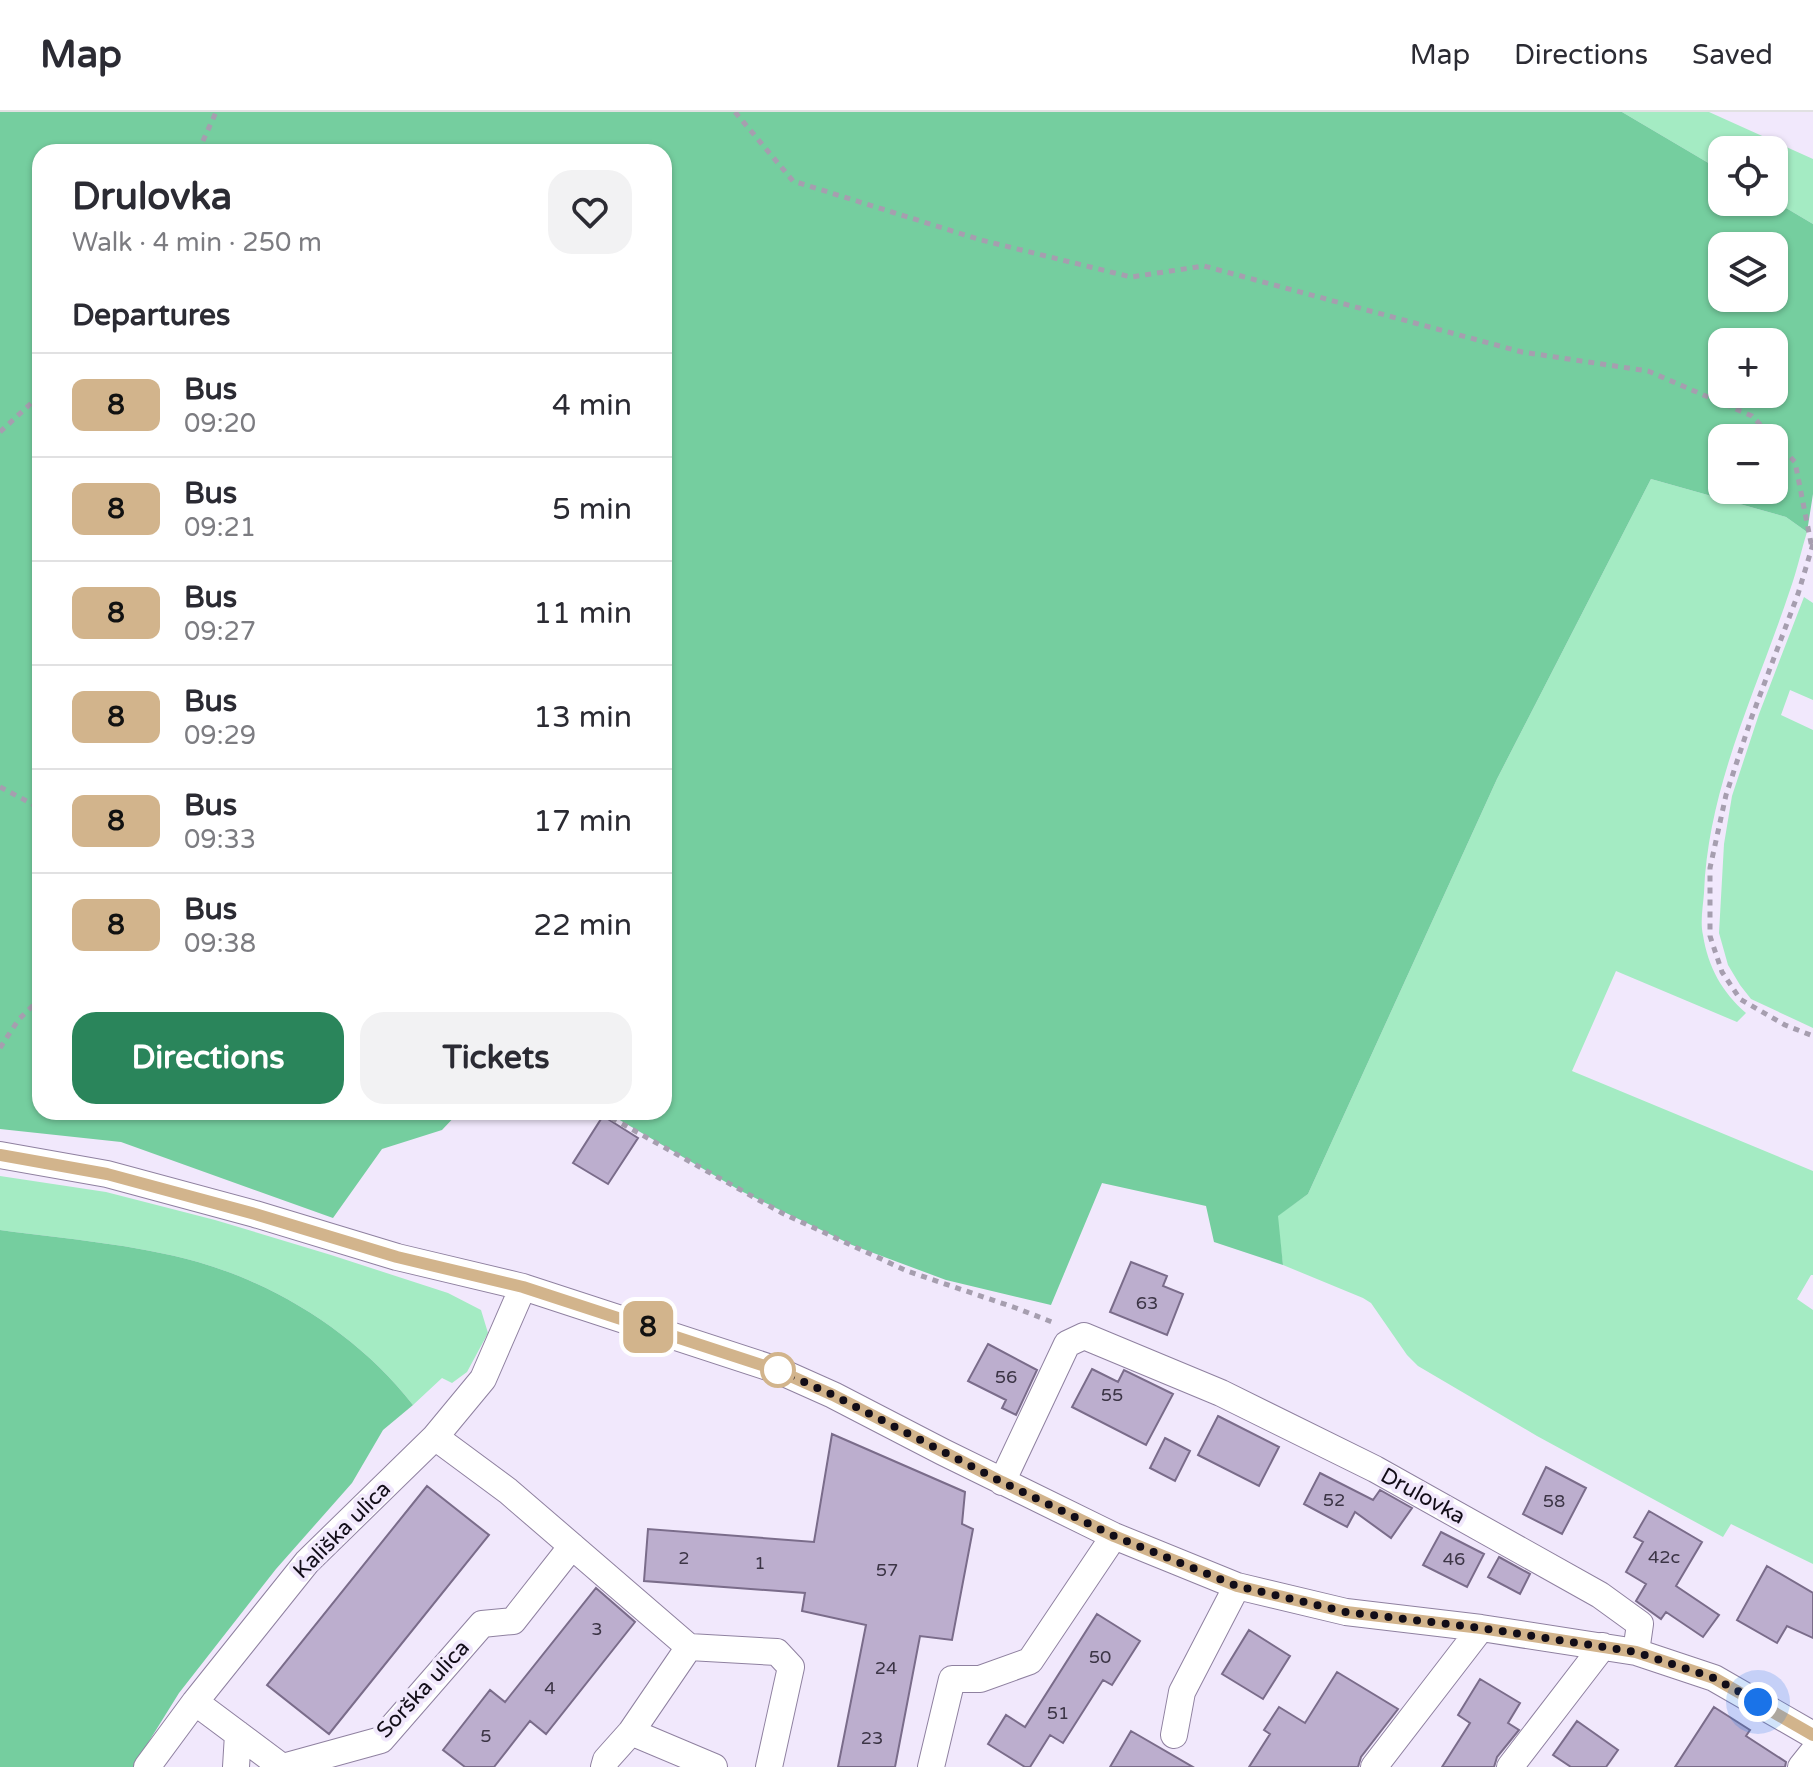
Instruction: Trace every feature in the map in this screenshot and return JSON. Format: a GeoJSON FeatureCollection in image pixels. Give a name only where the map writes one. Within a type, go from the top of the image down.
{"type":"FeatureCollection","features":[{"type":"Feature","properties":{"kind":"street"},"geometry":{"type":"LineString","coordinates":[[0,1155],[107,1174],[397,1257],[523,1287],[777,1370],[1114,1536],[1237,1586],[1346,1612],[1481,1628],[1636,1652],[1714,1678],[1813,1735]]}},
{"type":"Feature","properties":{"kind":"street","name":"Kališka ulica"},"geometry":{"type":"LineString","coordinates":[[147,1767],[307,1562],[435,1437],[483,1379],[523,1287]]}},
{"type":"Feature","properties":{"kind":"street"},"geometry":{"type":"LineString","coordinates":[[1002,1482],[1067,1344],[1084,1336]]}},
{"type":"Feature","properties":{"kind":"street","name":"Drulovka"},"geometry":{"type":"LineString","coordinates":[[1084,1336],[1221,1393],[1375,1469],[1600,1595],[1640,1624],[1636,1652]]}},
{"type":"Feature","properties":{"kind":"street"},"geometry":{"type":"LineString","coordinates":[[435,1437],[508,1491],[689,1647],[777,1652],[791,1667],[769,1767]]}},
{"type":"Feature","properties":{"kind":"street"},"geometry":{"type":"LineString","coordinates":[[931,1767],[952,1679],[980,1679],[1030,1661],[1114,1536]]}},
{"type":"Feature","properties":{"kind":"street","name":"Sorška ulica"},"geometry":{"type":"LineString","coordinates":[[195,1702],[282,1767],[381,1740],[482,1624],[513,1621],[572,1546]]}},
{"type":"Feature","properties":{"kind":"street"},"geometry":{"type":"LineString","coordinates":[[1174,1735],[1182,1692],[1237,1586]]}},
{"type":"Feature","properties":{"kind":"street"},"geometry":{"type":"LineString","coordinates":[[1374,1767],[1481,1628]]}},
{"type":"Feature","properties":{"kind":"street"},"geometry":{"type":"LineString","coordinates":[[1510,1767],[1603,1646]]}},
{"type":"Feature","properties":{"kind":"street"},"geometry":{"type":"LineString","coordinates":[[604,1767],[606,1760],[631,1732],[689,1647]]}},
{"type":"Feature","properties":{"kind":"street"},"geometry":{"type":"LineString","coordinates":[[631,1732],[714,1767]]}},
{"type":"Feature","properties":{"kind":"street"},"geometry":{"type":"LineString","coordinates":[[236,1767],[238,1734]]}},
{"type":"Feature","properties":{"kind":"street"},"geometry":{"type":"LineString","coordinates":[[1801,1767],[1813,1752]]}},
{"type":"Feature","properties":{"kind":"path"},"geometry":{"type":"LineString","coordinates":[[202,144],[216,112]]}},
{"type":"Feature","properties":{"kind":"path"},"geometry":{"type":"LineString","coordinates":[[735,112],[793,181],[981,240],[1131,277],[1204,266],[1522,352],[1648,371],[1752,416],[1759,424]]}},
{"type":"Feature","properties":{"kind":"path"},"geometry":{"type":"LineString","coordinates":[[0,432],[32,402]]}},
{"type":"Feature","properties":{"kind":"path"},"geometry":{"type":"LineString","coordinates":[[1788,455],[1795,462],[1812,546],[1798,594],[1726,795],[1710,868],[1710,936],[1722,972],[1740,999],[1785,1025],[1813,1036]]}},
{"type":"Feature","properties":{"kind":"path"},"geometry":{"type":"LineString","coordinates":[[0,787],[32,804]]}},
{"type":"Feature","properties":{"kind":"path"},"geometry":{"type":"LineString","coordinates":[[0,1048],[19,1019],[32,1007]]}},
{"type":"Feature","properties":{"kind":"path"},"geometry":{"type":"LineString","coordinates":[[615,1120],[782,1213],[824,1233],[907,1271],[1016,1308],[1084,1336]]}},
{"type":"Feature","properties":{"kind":"green space"},"geometry":{"type":"Polygon","coordinates":[[[0,112],[1622,112],[1708,163],[1708,216],[1788,216],[1788,209],[1813,224],[1813,494],[1807,532],[1786,517],[1740,504],[1788,504],[1788,424],[1708,424],[1708,495],[1651,479],[1497,779],[1308,1194],[1278,1216],[1283,1265],[1214,1242],[1206,1206],[1102,1183],[1051,1305],[946,1280],[852,1245],[741,1191],[620,1120],[672,1120],[672,144],[32,144],[32,1120],[451,1120],[442,1130],[382,1149],[333,1218],[121,1142],[0,1129],[0,112]]]}},
{"type":"Feature","properties":{"kind":"green space"},"geometry":{"type":"Polygon","coordinates":[[[1622,112],[1709,112],[1762,136],[1708,136],[1708,163],[1622,112]]]}},
{"type":"Feature","properties":{"kind":"green space"},"geometry":{"type":"Polygon","coordinates":[[[1788,148],[1813,159],[1813,224],[1788,209],[1788,148]]]}},
{"type":"Feature","properties":{"kind":"green space"},"geometry":{"type":"Polygon","coordinates":[[[1651,479],[1708,495],[1708,504],[1740,504],[1786,517],[1807,532],[1724,776],[1707,853],[1702,919],[1705,947],[1717,978],[1746,1013],[1737,1022],[1616,971],[1572,1071],[1813,1171],[1813,1275],[1797,1299],[1813,1310],[1813,1564],[1731,1524],[1723,1537],[1537,1436],[1418,1366],[1371,1303],[1283,1265],[1277,1216],[1308,1194],[1497,779],[1651,479]]]}},
{"type":"Feature","properties":{"kind":"green space"},"geometry":{"type":"Polygon","coordinates":[[[1804,597],[1813,603],[1813,700],[1790,690],[1781,715],[1813,730],[1813,1028],[1751,999],[1728,965],[1719,933],[1724,844],[1732,796],[1759,714],[1804,597]]]}},
{"type":"Feature","properties":{"kind":"green space"},"geometry":{"type":"Polygon","coordinates":[[[0,1176],[106,1192],[215,1220],[331,1255],[448,1293],[481,1310],[488,1333],[467,1372],[452,1383],[442,1378],[413,1405],[369,1357],[344,1336],[289,1300],[229,1272],[149,1251],[0,1230],[0,1176]]]}},
{"type":"Feature","properties":{"kind":"green space"},"geometry":{"type":"Polygon","coordinates":[[[0,1230],[149,1251],[229,1272],[289,1300],[344,1336],[392,1380],[413,1405],[383,1430],[352,1483],[276,1569],[179,1693],[133,1767],[0,1767],[0,1230]]]}},
{"type":"Feature","properties":{"kind":"building"},"geometry":{"type":"Polygon","coordinates":[[[600,1120],[609,1120],[638,1138],[608,1184],[573,1163],[600,1120]]]}},
{"type":"Feature","properties":{"kind":"building"},"geometry":{"type":"Polygon","coordinates":[[[1131,1262],[1167,1276],[1163,1286],[1183,1294],[1167,1335],[1110,1312],[1131,1262]]]}},
{"type":"Feature","properties":{"kind":"building"},"geometry":{"type":"Polygon","coordinates":[[[988,1344],[1037,1370],[1016,1415],[1002,1408],[1006,1400],[968,1381],[988,1344]]]}},
{"type":"Feature","properties":{"kind":"building"},"geometry":{"type":"Polygon","coordinates":[[[1092,1369],[1118,1382],[1124,1370],[1173,1394],[1146,1445],[1072,1407],[1092,1369]]]}},
{"type":"Feature","properties":{"kind":"building"},"geometry":{"type":"Polygon","coordinates":[[[1218,1416],[1279,1447],[1259,1486],[1198,1455],[1218,1416]]]}},
{"type":"Feature","properties":{"kind":"building"},"geometry":{"type":"Polygon","coordinates":[[[832,1434],[965,1492],[962,1524],[973,1529],[952,1640],[920,1636],[895,1767],[838,1767],[866,1625],[802,1611],[805,1593],[644,1581],[648,1529],[814,1542],[832,1434]]]}},
{"type":"Feature","properties":{"kind":"building"},"geometry":{"type":"Polygon","coordinates":[[[1165,1438],[1190,1451],[1175,1481],[1150,1468],[1165,1438]]]}},
{"type":"Feature","properties":{"kind":"building"},"geometry":{"type":"Polygon","coordinates":[[[1546,1467],[1586,1488],[1562,1534],[1523,1514],[1546,1467]]]}},
{"type":"Feature","properties":{"kind":"building"},"geometry":{"type":"Polygon","coordinates":[[[1320,1473],[1373,1500],[1380,1490],[1412,1508],[1391,1538],[1355,1512],[1347,1527],[1304,1504],[1320,1473]]]}},
{"type":"Feature","properties":{"kind":"building"},"geometry":{"type":"Polygon","coordinates":[[[427,1486],[489,1535],[329,1734],[267,1685],[427,1486]]]}},
{"type":"Feature","properties":{"kind":"building"},"geometry":{"type":"Polygon","coordinates":[[[1649,1511],[1702,1542],[1676,1586],[1719,1615],[1703,1637],[1666,1612],[1661,1619],[1636,1601],[1646,1584],[1626,1572],[1643,1542],[1634,1537],[1649,1511]]]}},
{"type":"Feature","properties":{"kind":"building"},"geometry":{"type":"Polygon","coordinates":[[[1441,1532],[1484,1554],[1467,1587],[1423,1565],[1441,1532]]]}},
{"type":"Feature","properties":{"kind":"building"},"geometry":{"type":"Polygon","coordinates":[[[1499,1557],[1530,1574],[1520,1594],[1488,1577],[1499,1557]]]}},
{"type":"Feature","properties":{"kind":"building"},"geometry":{"type":"Polygon","coordinates":[[[1767,1566],[1813,1593],[1813,1638],[1787,1626],[1777,1643],[1737,1620],[1767,1566]]]}},
{"type":"Feature","properties":{"kind":"building"},"geometry":{"type":"Polygon","coordinates":[[[596,1588],[635,1622],[546,1734],[530,1721],[494,1767],[465,1767],[443,1750],[490,1690],[505,1702],[596,1588]]]}},
{"type":"Feature","properties":{"kind":"building"},"geometry":{"type":"Polygon","coordinates":[[[1097,1614],[1140,1641],[1112,1685],[1103,1680],[1063,1743],[1050,1735],[1030,1767],[1025,1767],[988,1744],[1006,1715],[1025,1727],[1097,1614]]]}},
{"type":"Feature","properties":{"kind":"building"},"geometry":{"type":"Polygon","coordinates":[[[1249,1630],[1290,1656],[1263,1699],[1222,1674],[1249,1630]]]}},
{"type":"Feature","properties":{"kind":"building"},"geometry":{"type":"Polygon","coordinates":[[[1337,1672],[1398,1709],[1361,1757],[1358,1767],[1249,1767],[1270,1734],[1264,1730],[1279,1707],[1305,1723],[1337,1672]]]}},
{"type":"Feature","properties":{"kind":"building"},"geometry":{"type":"Polygon","coordinates":[[[1480,1679],[1520,1703],[1508,1723],[1519,1730],[1497,1757],[1494,1767],[1442,1767],[1470,1723],[1458,1715],[1480,1679]]]}},
{"type":"Feature","properties":{"kind":"building"},"geometry":{"type":"Polygon","coordinates":[[[1714,1707],[1750,1730],[1746,1736],[1786,1762],[1785,1767],[1675,1767],[1714,1707]]]}},
{"type":"Feature","properties":{"kind":"building"},"geometry":{"type":"Polygon","coordinates":[[[1577,1721],[1618,1750],[1606,1767],[1571,1767],[1553,1755],[1577,1721]]]}},
{"type":"Feature","properties":{"kind":"building"},"geometry":{"type":"Polygon","coordinates":[[[1131,1731],[1193,1767],[1110,1767],[1131,1731]]]}},
{"type":"Feature","properties":{"kind":"bus line","name":"8"},"geometry":{"type":"LineString","coordinates":[[0,1155],[107,1174],[397,1257],[523,1287],[647,1326],[777,1370],[1114,1536],[1237,1586],[1346,1612],[1481,1628],[1636,1652],[1714,1678],[1813,1735]]}},
{"type":"Feature","properties":{"kind":"route"},"geometry":{"type":"LineString","coordinates":[[778,1370],[1114,1536],[1237,1586],[1346,1612],[1481,1628],[1636,1652],[1714,1678],[1758,1702]]}}]}
